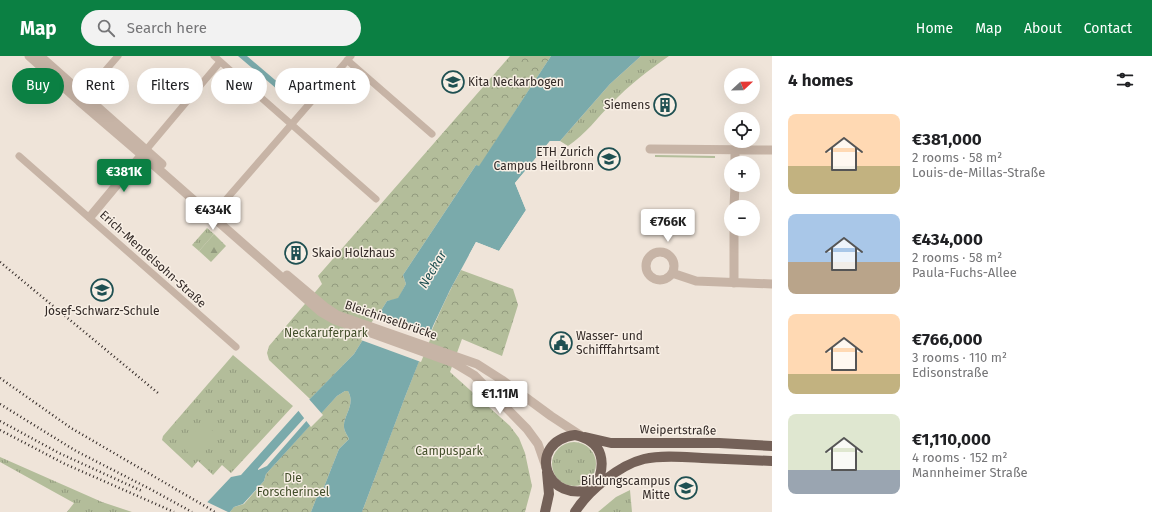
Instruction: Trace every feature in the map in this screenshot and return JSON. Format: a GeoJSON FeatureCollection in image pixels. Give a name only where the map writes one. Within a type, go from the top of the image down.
{"type":"FeatureCollection","features":[{"type":"Feature","properties":{"kind":"main road"},"geometry":{"type":"LineString","coordinates":[[545,512],[549,494],[546,468],[546,458],[550,449],[556,442],[565,437],[575,435],[585,437],[593,442],[599,450],[602,459],[600,478],[595,488],[582,492],[571,492],[560,488],[551,480],[546,468]]}},
{"type":"Feature","properties":{"kind":"main road","name":"Weipertstraße"},"geometry":{"type":"LineString","coordinates":[[585,437],[611,442],[719,443],[772,446]]}},
{"type":"Feature","properties":{"kind":"main road"},"geometry":{"type":"LineString","coordinates":[[574,512],[595,488],[624,468],[644,459],[686,458],[772,461]]}},
{"type":"Feature","properties":{"kind":"street"},"geometry":{"type":"LineString","coordinates":[[29,56],[72,90]]}},
{"type":"Feature","properties":{"kind":"street"},"geometry":{"type":"LineString","coordinates":[[40,56],[72,88]]}},
{"type":"Feature","properties":{"kind":"street"},"geometry":{"type":"LineString","coordinates":[[108,68],[118,56]]}},
{"type":"Feature","properties":{"kind":"street"},"geometry":{"type":"LineString","coordinates":[[214,56],[376,199]]}},
{"type":"Feature","properties":{"kind":"street"},"geometry":{"type":"LineString","coordinates":[[214,213],[349,58],[432,134]]}},
{"type":"Feature","properties":{"kind":"street"},"geometry":{"type":"LineString","coordinates":[[90,217],[220,62]]}},
{"type":"Feature","properties":{"kind":"street","name":"Bleichinselbrücke"},"geometry":{"type":"LineString","coordinates":[[89,104],[299,289],[325,307],[336,318],[455,359]]}},
{"type":"Feature","properties":{"kind":"street"},"geometry":{"type":"LineString","coordinates":[[650,149],[772,150]]}},
{"type":"Feature","properties":{"kind":"street"},"geometry":{"type":"LineString","coordinates":[[735,149],[735,156]]}},
{"type":"Feature","properties":{"kind":"street","name":"Erich-Mendelsohn-Straße"},"geometry":{"type":"LineString","coordinates":[[19,156],[236,347]]}},
{"type":"Feature","properties":{"kind":"street"},"geometry":{"type":"LineString","coordinates":[[734,236],[734,283]]}},
{"type":"Feature","properties":{"kind":"street"},"geometry":{"type":"LineString","coordinates":[[672,273],[696,281],[772,284]]}},
{"type":"Feature","properties":{"kind":"street"},"geometry":{"type":"LineString","coordinates":[[455,359],[477,364],[551,416],[585,437]]}},
{"type":"Feature","properties":{"kind":"street"},"geometry":{"type":"LineString","coordinates":[[455,359],[474,375],[512,412],[527,429],[538,444],[546,468]]}},
{"type":"Feature","properties":{"kind":"green space","name":"Neckaruferpark"},"geometry":{"type":"Polygon","coordinates":[[[510,56],[551,56],[479,167],[476,165],[403,275],[406,284],[398,299],[387,301],[354,354],[310,399],[269,360],[267,353],[269,346],[322,284],[318,276],[510,56]]]}},
{"type":"Feature","properties":{"kind":"green space"},"geometry":{"type":"Polygon","coordinates":[[[641,56],[669,56],[625,90],[586,131],[568,146],[560,141],[610,84],[641,56]]]}},
{"type":"Feature","properties":{"kind":"green space"},"geometry":{"type":"Polygon","coordinates":[[[655,155],[715,156],[715,158],[655,157],[655,155]]]}},
{"type":"Feature","properties":{"kind":"green space"},"geometry":{"type":"Polygon","coordinates":[[[207,228],[214,234],[199,251],[192,245],[207,228]]]}},
{"type":"Feature","properties":{"kind":"green space"},"geometry":{"type":"Polygon","coordinates":[[[214,234],[226,246],[211,262],[199,251],[214,234]]]}},
{"type":"Feature","properties":{"kind":"green space","name":"Campuspark"},"geometry":{"type":"Polygon","coordinates":[[[461,270],[513,289],[518,305],[502,356],[462,339],[450,372],[510,426],[519,438],[525,453],[532,486],[525,512],[362,512],[419,361],[461,270]]]}},
{"type":"Feature","properties":{"kind":"green space"},"geometry":{"type":"Polygon","coordinates":[[[233,355],[293,406],[231,473],[222,465],[213,475],[198,461],[192,468],[162,440],[163,436],[233,355]]]}},
{"type":"Feature","properties":{"kind":"green space","name":"Die Forscherinsel"},"geometry":{"type":"Polygon","coordinates":[[[345,391],[348,391],[351,401],[344,423],[349,439],[339,449],[322,492],[318,494],[311,512],[230,512],[234,507],[244,504],[264,481],[266,474],[337,396],[345,391]]]}},
{"type":"Feature","properties":{"kind":"green space"},"geometry":{"type":"Polygon","coordinates":[[[203,423],[219,436],[197,460],[182,447],[203,423]]]}},
{"type":"Feature","properties":{"kind":"green space"},"geometry":{"type":"Polygon","coordinates":[[[578,442],[583,443],[590,448],[595,455],[595,473],[590,480],[583,485],[570,486],[565,485],[558,480],[553,473],[552,460],[553,455],[558,448],[565,443],[578,442]]]}},
{"type":"Feature","properties":{"kind":"green space"},"geometry":{"type":"Polygon","coordinates":[[[0,457],[102,502],[132,512],[67,512],[74,503],[0,462],[0,457]]]}},
{"type":"Feature","properties":{"kind":"green space"},"geometry":{"type":"Polygon","coordinates":[[[630,490],[632,512],[598,512],[616,497],[630,490]]]}},
{"type":"Feature","properties":{"kind":"water"},"geometry":{"type":"Polygon","coordinates":[[[238,56],[247,56],[261,68],[252,68],[238,56]]]}},
{"type":"Feature","properties":{"kind":"water","name":"Neckar"},"geometry":{"type":"Polygon","coordinates":[[[551,56],[641,56],[610,84],[560,141],[550,141],[515,183],[526,210],[499,251],[476,242],[450,290],[433,326],[362,512],[311,512],[318,494],[322,492],[339,449],[349,439],[344,423],[351,401],[348,391],[345,391],[337,396],[266,474],[264,481],[243,504],[234,507],[230,512],[198,512],[231,477],[241,475],[301,408],[354,354],[387,301],[398,298],[406,284],[403,275],[476,165],[479,166],[551,56]],[[306,416],[258,470],[267,466],[309,418],[306,416]]]}},
{"type":"Feature","properties":{"kind":"water"},"geometry":{"type":"Polygon","coordinates":[[[267,73],[275,80],[275,87],[267,81],[267,73]]]}},
{"type":"Feature","properties":{"kind":"pier"},"geometry":{"type":"Polygon","coordinates":[[[550,141],[560,141],[558,143],[551,143],[517,184],[528,210],[500,252],[498,253],[477,245],[470,256],[469,255],[476,242],[499,251],[526,210],[515,183],[550,141]]]}},
{"type":"Feature","properties":{"kind":"pier"},"geometry":{"type":"Polygon","coordinates":[[[376,315],[432,335],[421,362],[361,340],[376,315]]]}},
{"type":"Feature","properties":{"kind":"pier"},"geometry":{"type":"Polygon","coordinates":[[[308,398],[323,415],[311,427],[297,409],[308,398]]]}},
{"type":"Feature","properties":{"kind":"pier"},"geometry":{"type":"Polygon","coordinates":[[[205,501],[207,502],[228,512],[196,512],[205,501]]]}},
{"type":"Feature","properties":{"kind":"railway"},"geometry":{"type":"LineString","coordinates":[[0,262],[158,393]]}},
{"type":"Feature","properties":{"kind":"railway"},"geometry":{"type":"LineString","coordinates":[[0,378],[71,428],[215,512]]}},
{"type":"Feature","properties":{"kind":"railway"},"geometry":{"type":"LineString","coordinates":[[0,404],[76,451],[192,512]]}},
{"type":"Feature","properties":{"kind":"railway"},"geometry":{"type":"LineString","coordinates":[[0,421],[59,453],[142,491]]}},
{"type":"Feature","properties":{"kind":"railway"},"geometry":{"type":"LineString","coordinates":[[0,430],[65,464],[174,512]]}},
{"type":"Feature","properties":{"kind":"place","name":"Kita Neckarbogen"},"geometry":{"type":"Point","coordinates":[453,82]}},
{"type":"Feature","properties":{"kind":"place","name":"Siemens"},"geometry":{"type":"Point","coordinates":[665,105]}},
{"type":"Feature","properties":{"kind":"place","name":"ETH Zurich Campus Heilbronn"},"geometry":{"type":"Point","coordinates":[609,159]}},
{"type":"Feature","properties":{"kind":"place","name":"Skaio Holzhaus"},"geometry":{"type":"Point","coordinates":[296,253]}},
{"type":"Feature","properties":{"kind":"place","name":"Josef-Schwarz-Schule"},"geometry":{"type":"Point","coordinates":[102,290]}},
{"type":"Feature","properties":{"kind":"place","name":"Wasser- und Schifffahrtsamt"},"geometry":{"type":"Point","coordinates":[561,343]}},
{"type":"Feature","properties":{"kind":"place","name":"Bildungscampus Mitte"},"geometry":{"type":"Point","coordinates":[686,488]}}]}
